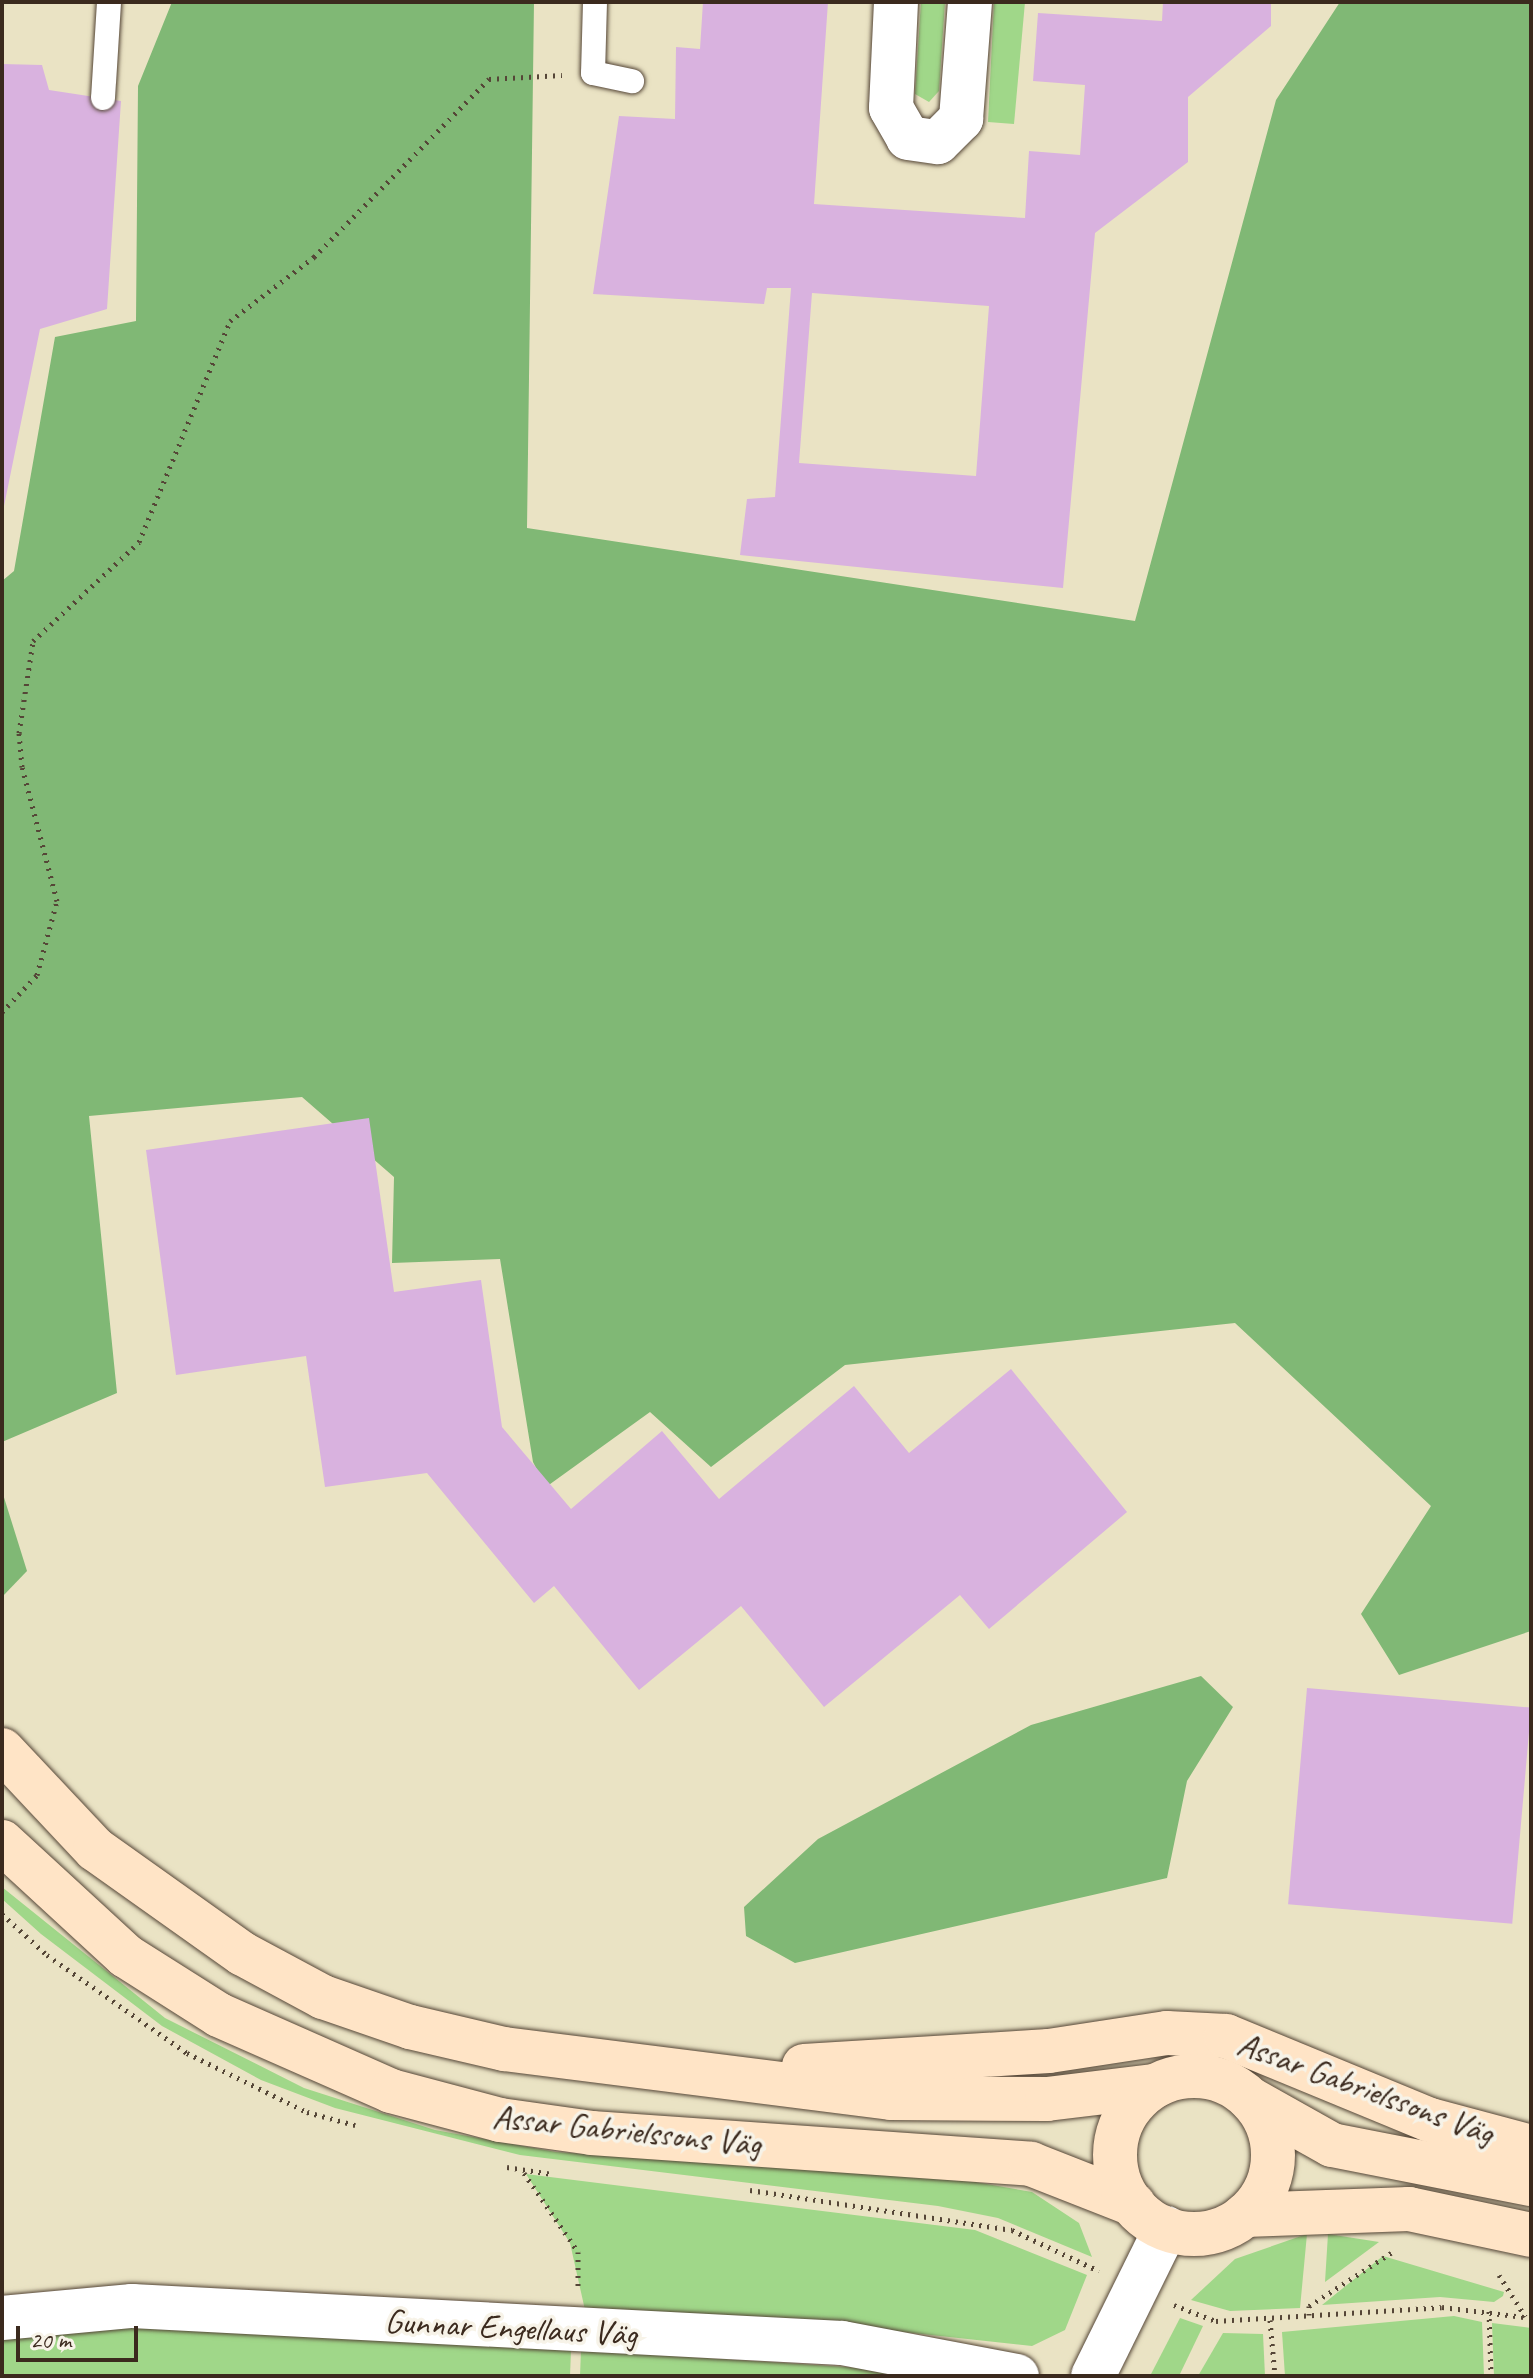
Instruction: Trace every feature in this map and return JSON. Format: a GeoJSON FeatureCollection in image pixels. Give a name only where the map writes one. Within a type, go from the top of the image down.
{"type":"FeatureCollection","features":[{"type":"Feature","properties":{"kind":"street"},"geometry":{"type":"LineString","coordinates":[[896,2],[891,108],[908,138],[938,142],[961,119],[970,2]]}},
{"type":"Feature","properties":{"kind":"street","name":"Assar Gabrielssons Väg"},"geometry":{"type":"LineString","coordinates":[[2,1750],[95,1849],[243,1954],[323,1997],[504,2049],[722,2072],[891,2098],[1047,2099],[1155,2086],[1205,2076],[1332,2145],[1531,2184]]}},
{"type":"Feature","properties":{"kind":"street","name":"Assar Gabrielssons Väg"},"geometry":{"type":"LineString","coordinates":[[2,1842],[126,1956],[179,1990],[281,2045],[391,2091],[500,2120],[592,2133],[1016,2162],[1149,2216],[1216,2230],[1245,2215],[1265,2189],[1273,2158],[1268,2126],[1250,2099]]}},
{"type":"Feature","properties":{"kind":"street","name":"Assar Gabrielssons Väg"},"geometry":{"type":"LineString","coordinates":[[722,2072],[1049,2051],[1167,2033],[1226,2036],[1430,2120],[1531,2147]]}},
{"type":"Feature","properties":{"kind":"street"},"geometry":{"type":"LineString","coordinates":[[1093,2376],[1149,2216],[1116,2167],[1116,2140],[1126,2114],[1155,2086]]}},
{"type":"Feature","properties":{"kind":"street","name":"Assar Gabrielssons Väg"},"geometry":{"type":"LineString","coordinates":[[1245,2215],[1409,2209],[1531,2235]]}},
{"type":"Feature","properties":{"kind":"street","name":"Gunnar Engellaus Väg"},"geometry":{"type":"LineString","coordinates":[[2,2318],[132,2306],[842,2343],[1017,2376]]}},
{"type":"Feature","properties":{"kind":"lane"},"geometry":{"type":"LineString","coordinates":[[103,98],[109,2]]}},
{"type":"Feature","properties":{"kind":"lane"},"geometry":{"type":"LineString","coordinates":[[595,2],[593,73],[632,81]]}},
{"type":"Feature","properties":{"kind":"path"},"geometry":{"type":"LineString","coordinates":[[2,1012],[37,975],[57,901],[22,767],[19,733],[33,641],[139,542],[230,321],[314,257],[489,79],[593,73]]}},
{"type":"Feature","properties":{"kind":"path"},"geometry":{"type":"LineString","coordinates":[[524,2172],[578,2252],[576,2331]]}},
{"type":"Feature","properties":{"kind":"path"},"geometry":{"type":"LineString","coordinates":[[1309,2315],[1309,2306],[1398,2249]]}},
{"type":"Feature","properties":{"kind":"path"},"geometry":{"type":"LineString","coordinates":[[1499,2275],[1525,2316]]}},
{"type":"Feature","properties":{"kind":"path"},"geometry":{"type":"LineString","coordinates":[[1489,2311],[1491,2376]]}},
{"type":"Feature","properties":{"kind":"path"},"geometry":{"type":"LineString","coordinates":[[1270,2320],[1275,2376]]}},
{"type":"Feature","properties":{"kind":"green space"},"geometry":{"type":"Polygon","coordinates":[[[172,2],[534,2],[527,528],[1135,621],[1276,100],[1340,2],[1531,2],[1531,1631],[1399,1675],[1361,1614],[1431,1506],[1235,1323],[845,1365],[711,1467],[650,1412],[546,1487],[533,1462],[500,1259],[392,1263],[394,1177],[302,1097],[89,1116],[117,1393],[2,1442],[2,581],[14,571],[55,337],[136,321],[138,86],[172,2]]]}},
{"type":"Feature","properties":{"kind":"green space"},"geometry":{"type":"Polygon","coordinates":[[[921,2],[945,2],[939,91],[929,102],[915,94],[921,2]]]}},
{"type":"Feature","properties":{"kind":"green space"},"geometry":{"type":"Polygon","coordinates":[[[994,2],[1025,2],[1014,124],[988,122],[994,2]]]}},
{"type":"Feature","properties":{"kind":"green space"},"geometry":{"type":"Polygon","coordinates":[[[2,1491],[27,1571],[2,1597],[2,1491]]]}},
{"type":"Feature","properties":{"kind":"green space"},"geometry":{"type":"Polygon","coordinates":[[[1201,1676],[1233,1707],[1187,1781],[1167,1878],[795,1963],[746,1936],[744,1907],[818,1839],[1031,1725],[1201,1676]]]}},
{"type":"Feature","properties":{"kind":"green space"},"geometry":{"type":"Polygon","coordinates":[[[2,1887],[165,2018],[304,2088],[435,2130],[556,2152],[964,2180],[1032,2192],[1079,2223],[1092,2257],[998,2218],[938,2206],[520,2155],[335,2108],[261,2080],[162,2026],[41,1934],[2,1899],[2,1887]]]}},
{"type":"Feature","properties":{"kind":"green space"},"geometry":{"type":"Polygon","coordinates":[[[526,2174],[975,2230],[1087,2275],[1065,2330],[1032,2346],[784,2319],[585,2310],[570,2243],[526,2174]]]}},
{"type":"Feature","properties":{"kind":"green space"},"geometry":{"type":"Polygon","coordinates":[[[1307,2234],[1300,2308],[1230,2311],[1191,2300],[1235,2259],[1307,2234]]]}},
{"type":"Feature","properties":{"kind":"green space"},"geometry":{"type":"Polygon","coordinates":[[[1328,2234],[1379,2242],[1325,2282],[1328,2234]]]}},
{"type":"Feature","properties":{"kind":"green space"},"geometry":{"type":"Polygon","coordinates":[[[1383,2256],[1504,2292],[1503,2296],[1494,2302],[1440,2297],[1322,2305],[1383,2256]]]}},
{"type":"Feature","properties":{"kind":"green space"},"geometry":{"type":"Polygon","coordinates":[[[1454,2316],[1482,2322],[1484,2376],[1285,2376],[1282,2332],[1454,2316]]]}},
{"type":"Feature","properties":{"kind":"green space"},"geometry":{"type":"Polygon","coordinates":[[[1180,2318],[1203,2326],[1179,2376],[1150,2376],[1180,2318]]]}},
{"type":"Feature","properties":{"kind":"green space"},"geometry":{"type":"Polygon","coordinates":[[[120,2321],[571,2350],[570,2376],[2,2374],[2,2333],[120,2321]]]}},
{"type":"Feature","properties":{"kind":"green space"},"geometry":{"type":"Polygon","coordinates":[[[1492,2323],[1531,2328],[1531,2376],[1494,2376],[1492,2323]]]}},
{"type":"Feature","properties":{"kind":"green space"},"geometry":{"type":"Polygon","coordinates":[[[1223,2333],[1263,2334],[1265,2376],[1198,2376],[1223,2333]]]}},
{"type":"Feature","properties":{"kind":"green space"},"geometry":{"type":"Polygon","coordinates":[[[581,2350],[877,2369],[931,2376],[580,2376],[581,2350]]]}},
{"type":"Feature","properties":{"kind":"building"},"geometry":{"type":"Polygon","coordinates":[[[703,2],[828,2],[814,204],[1025,218],[1029,151],[1080,155],[1085,85],[1033,81],[1038,13],[1162,21],[1163,2],[1271,2],[1271,26],[1188,97],[1188,162],[1095,233],[1063,588],[740,555],[747,499],[775,497],[791,288],[767,288],[764,304],[593,294],[619,116],[675,119],[676,47],[700,49],[703,2]],[[812,293],[799,463],[976,476],[989,306],[812,293]]]}},
{"type":"Feature","properties":{"kind":"building"},"geometry":{"type":"Polygon","coordinates":[[[2,64],[42,65],[49,90],[121,101],[107,309],[40,329],[3,511],[2,64]]]}},
{"type":"Feature","properties":{"kind":"building"},"geometry":{"type":"Polygon","coordinates":[[[369,1118],[394,1292],[481,1280],[502,1427],[571,1509],[662,1431],[719,1499],[854,1386],[909,1453],[1011,1369],[1127,1512],[989,1629],[960,1595],[824,1707],[741,1606],[639,1690],[554,1586],[534,1603],[427,1473],[325,1487],[306,1356],[176,1375],[146,1150],[369,1118]]]}},
{"type":"Feature","properties":{"kind":"building"},"geometry":{"type":"Polygon","coordinates":[[[1307,1688],[1531,1708],[1512,1924],[1288,1904],[1307,1688]]]}}]}
